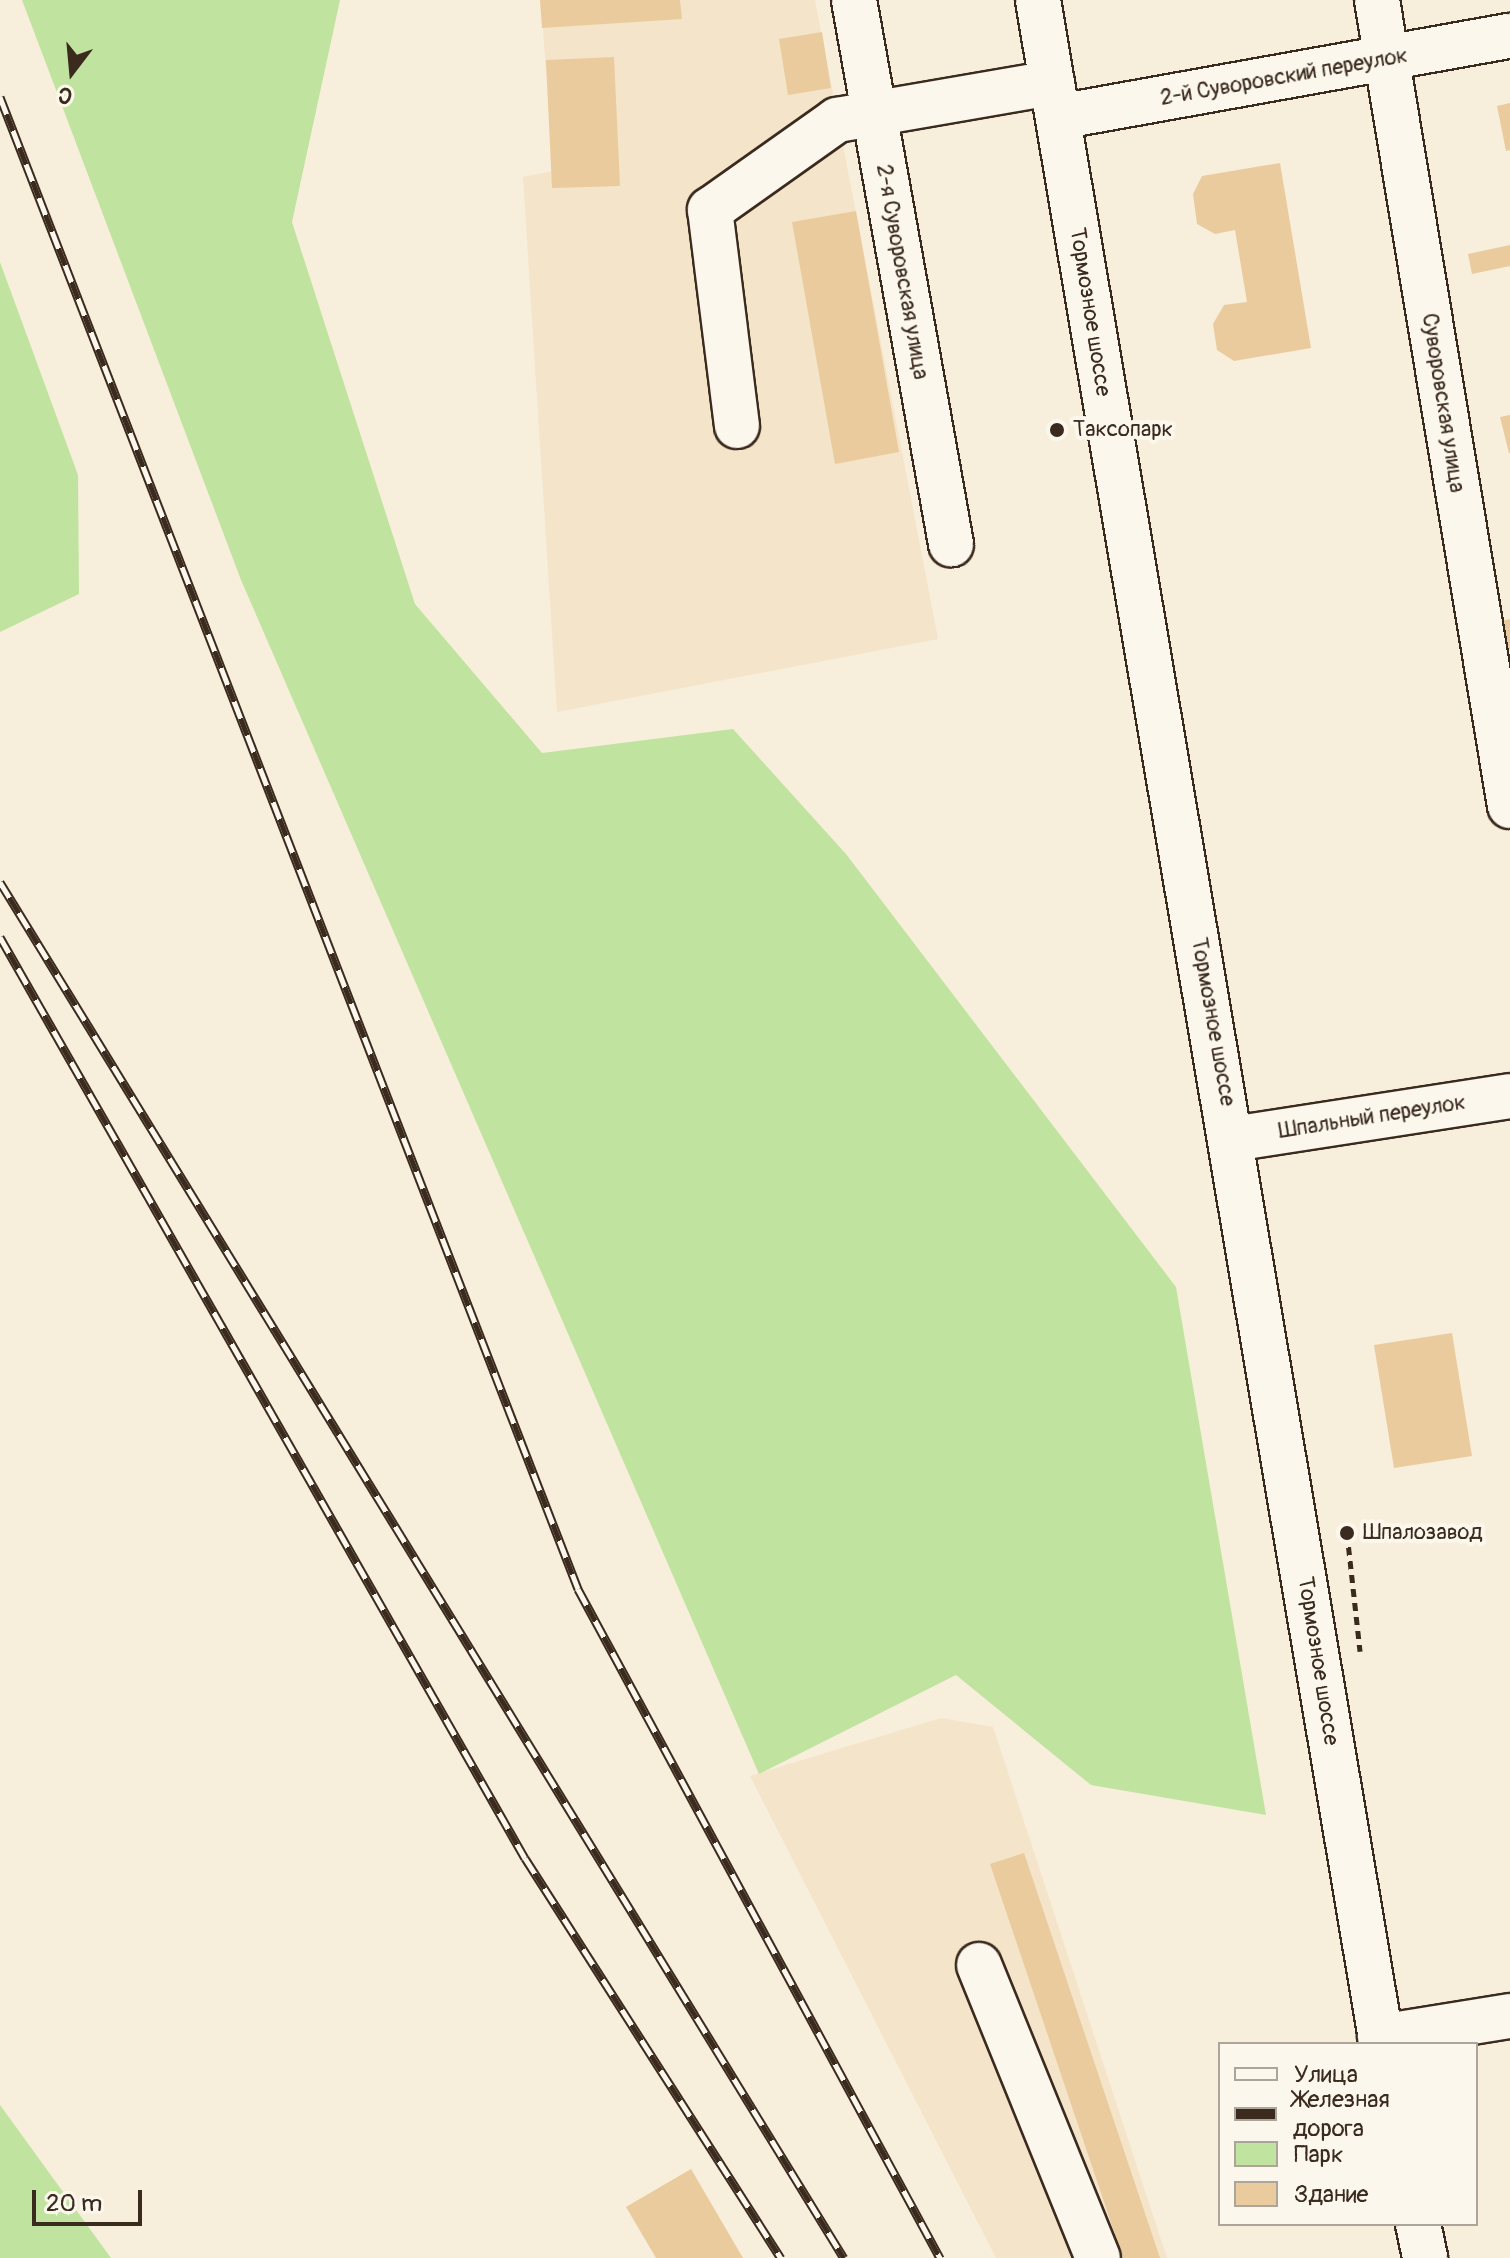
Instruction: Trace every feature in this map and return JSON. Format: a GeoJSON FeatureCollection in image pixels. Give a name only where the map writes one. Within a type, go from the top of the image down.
{"type":"FeatureCollection","features":[{"type":"Feature","properties":{"kind":"street","name":"2-я Суворовская улица"},"geometry":{"type":"LineString","coordinates":[[854,0],[951,544]]}},
{"type":"Feature","properties":{"kind":"street","name":"Тормозное шоссе"},"geometry":{"type":"LineString","coordinates":[[1038,0],[1233,1139],[1381,2041]]}},
{"type":"Feature","properties":{"kind":"street","name":"Суворовская улица"},"geometry":{"type":"LineString","coordinates":[[1377,0],[1510,806]]}},
{"type":"Feature","properties":{"kind":"street","name":"2-й Суворовский переулок"},"geometry":{"type":"LineString","coordinates":[[737,426],[710,210],[837,120],[873,113],[1055,100],[1386,58],[1510,36]]}},
{"type":"Feature","properties":{"kind":"street","name":"Шпальный переулок"},"geometry":{"type":"LineString","coordinates":[[1233,1139],[1510,1096]]}},
{"type":"Feature","properties":{"kind":"street"},"geometry":{"type":"LineString","coordinates":[[979,1965],[1098,2258]]}},
{"type":"Feature","properties":{"kind":"street"},"geometry":{"type":"LineString","coordinates":[[1381,2041],[1510,2016]]}},
{"type":"Feature","properties":{"kind":"street"},"geometry":{"type":"LineString","coordinates":[[1418,2226],[1425,2258]]}},
{"type":"Feature","properties":{"kind":"shaded area"},"geometry":{"type":"Polygon","coordinates":[[[541,0],[815,0],[938,639],[557,712],[523,177],[553,171],[541,0]]]}},
{"type":"Feature","properties":{"kind":"shaded area"},"geometry":{"type":"Polygon","coordinates":[[[941,1718],[993,1727],[1167,2258],[996,2258],[750,1776],[941,1718]]]}},
{"type":"Feature","properties":{"kind":"green space"},"geometry":{"type":"Polygon","coordinates":[[[22,0],[340,0],[292,222],[415,604],[542,753],[733,729],[846,854],[1176,1287],[1266,1815],[1091,1785],[956,1675],[759,1774],[241,580],[22,0]]]}},
{"type":"Feature","properties":{"kind":"green space"},"geometry":{"type":"Polygon","coordinates":[[[0,262],[78,475],[79,594],[0,632],[0,262]]]}},
{"type":"Feature","properties":{"kind":"green space"},"geometry":{"type":"Polygon","coordinates":[[[0,2105],[111,2258],[0,2258],[0,2105]]]}},
{"type":"Feature","properties":{"kind":"building"},"geometry":{"type":"Polygon","coordinates":[[[540,0],[680,0],[682,19],[542,28],[540,0]]]}},
{"type":"Feature","properties":{"kind":"building"},"geometry":{"type":"Polygon","coordinates":[[[822,32],[831,88],[788,95],[779,39],[822,32]]]}},
{"type":"Feature","properties":{"kind":"building"},"geometry":{"type":"Polygon","coordinates":[[[614,57],[620,186],[552,188],[546,60],[614,57]]]}},
{"type":"Feature","properties":{"kind":"building"},"geometry":{"type":"Polygon","coordinates":[[[1510,103],[1510,150],[1506,151],[1497,106],[1510,103]]]}},
{"type":"Feature","properties":{"kind":"building"},"geometry":{"type":"Polygon","coordinates":[[[1280,163],[1311,348],[1234,361],[1217,350],[1213,324],[1224,305],[1247,302],[1235,230],[1215,234],[1197,224],[1193,194],[1202,176],[1280,163]]]}},
{"type":"Feature","properties":{"kind":"building"},"geometry":{"type":"Polygon","coordinates":[[[856,211],[899,452],[835,464],[792,222],[856,211]]]}},
{"type":"Feature","properties":{"kind":"building"},"geometry":{"type":"Polygon","coordinates":[[[1510,245],[1510,266],[1472,274],[1468,254],[1510,245]]]}},
{"type":"Feature","properties":{"kind":"building"},"geometry":{"type":"Polygon","coordinates":[[[1510,415],[1510,453],[1509,453],[1500,417],[1510,415]]]}},
{"type":"Feature","properties":{"kind":"building"},"geometry":{"type":"Polygon","coordinates":[[[1510,619],[1510,649],[1502,650],[1497,622],[1510,619]]]}},
{"type":"Feature","properties":{"kind":"building"},"geometry":{"type":"Polygon","coordinates":[[[1452,1333],[1472,1456],[1394,1468],[1374,1345],[1452,1333]]]}},
{"type":"Feature","properties":{"kind":"building"},"geometry":{"type":"Polygon","coordinates":[[[1024,1853],[1160,2258],[1123,2258],[990,1864],[1024,1853]]]}},
{"type":"Feature","properties":{"kind":"building"},"geometry":{"type":"Polygon","coordinates":[[[691,2169],[743,2258],[656,2258],[626,2207],[691,2169]]]}},
{"type":"Feature","properties":{"kind":"railway"},"geometry":{"type":"LineString","coordinates":[[0,97],[578,1589],[940,2258]]}},
{"type":"Feature","properties":{"kind":"railway"},"geometry":{"type":"LineString","coordinates":[[0,882],[844,2258]]}},
{"type":"Feature","properties":{"kind":"railway"},"geometry":{"type":"LineString","coordinates":[[0,937],[525,1858],[781,2258]]}},
{"type":"Feature","properties":{"kind":"place","name":"Таксопарк"},"geometry":{"type":"Point","coordinates":[1057,430]}},
{"type":"Feature","properties":{"kind":"place","name":"Шпалозавод"},"geometry":{"type":"Point","coordinates":[1347,1533]}}]}
